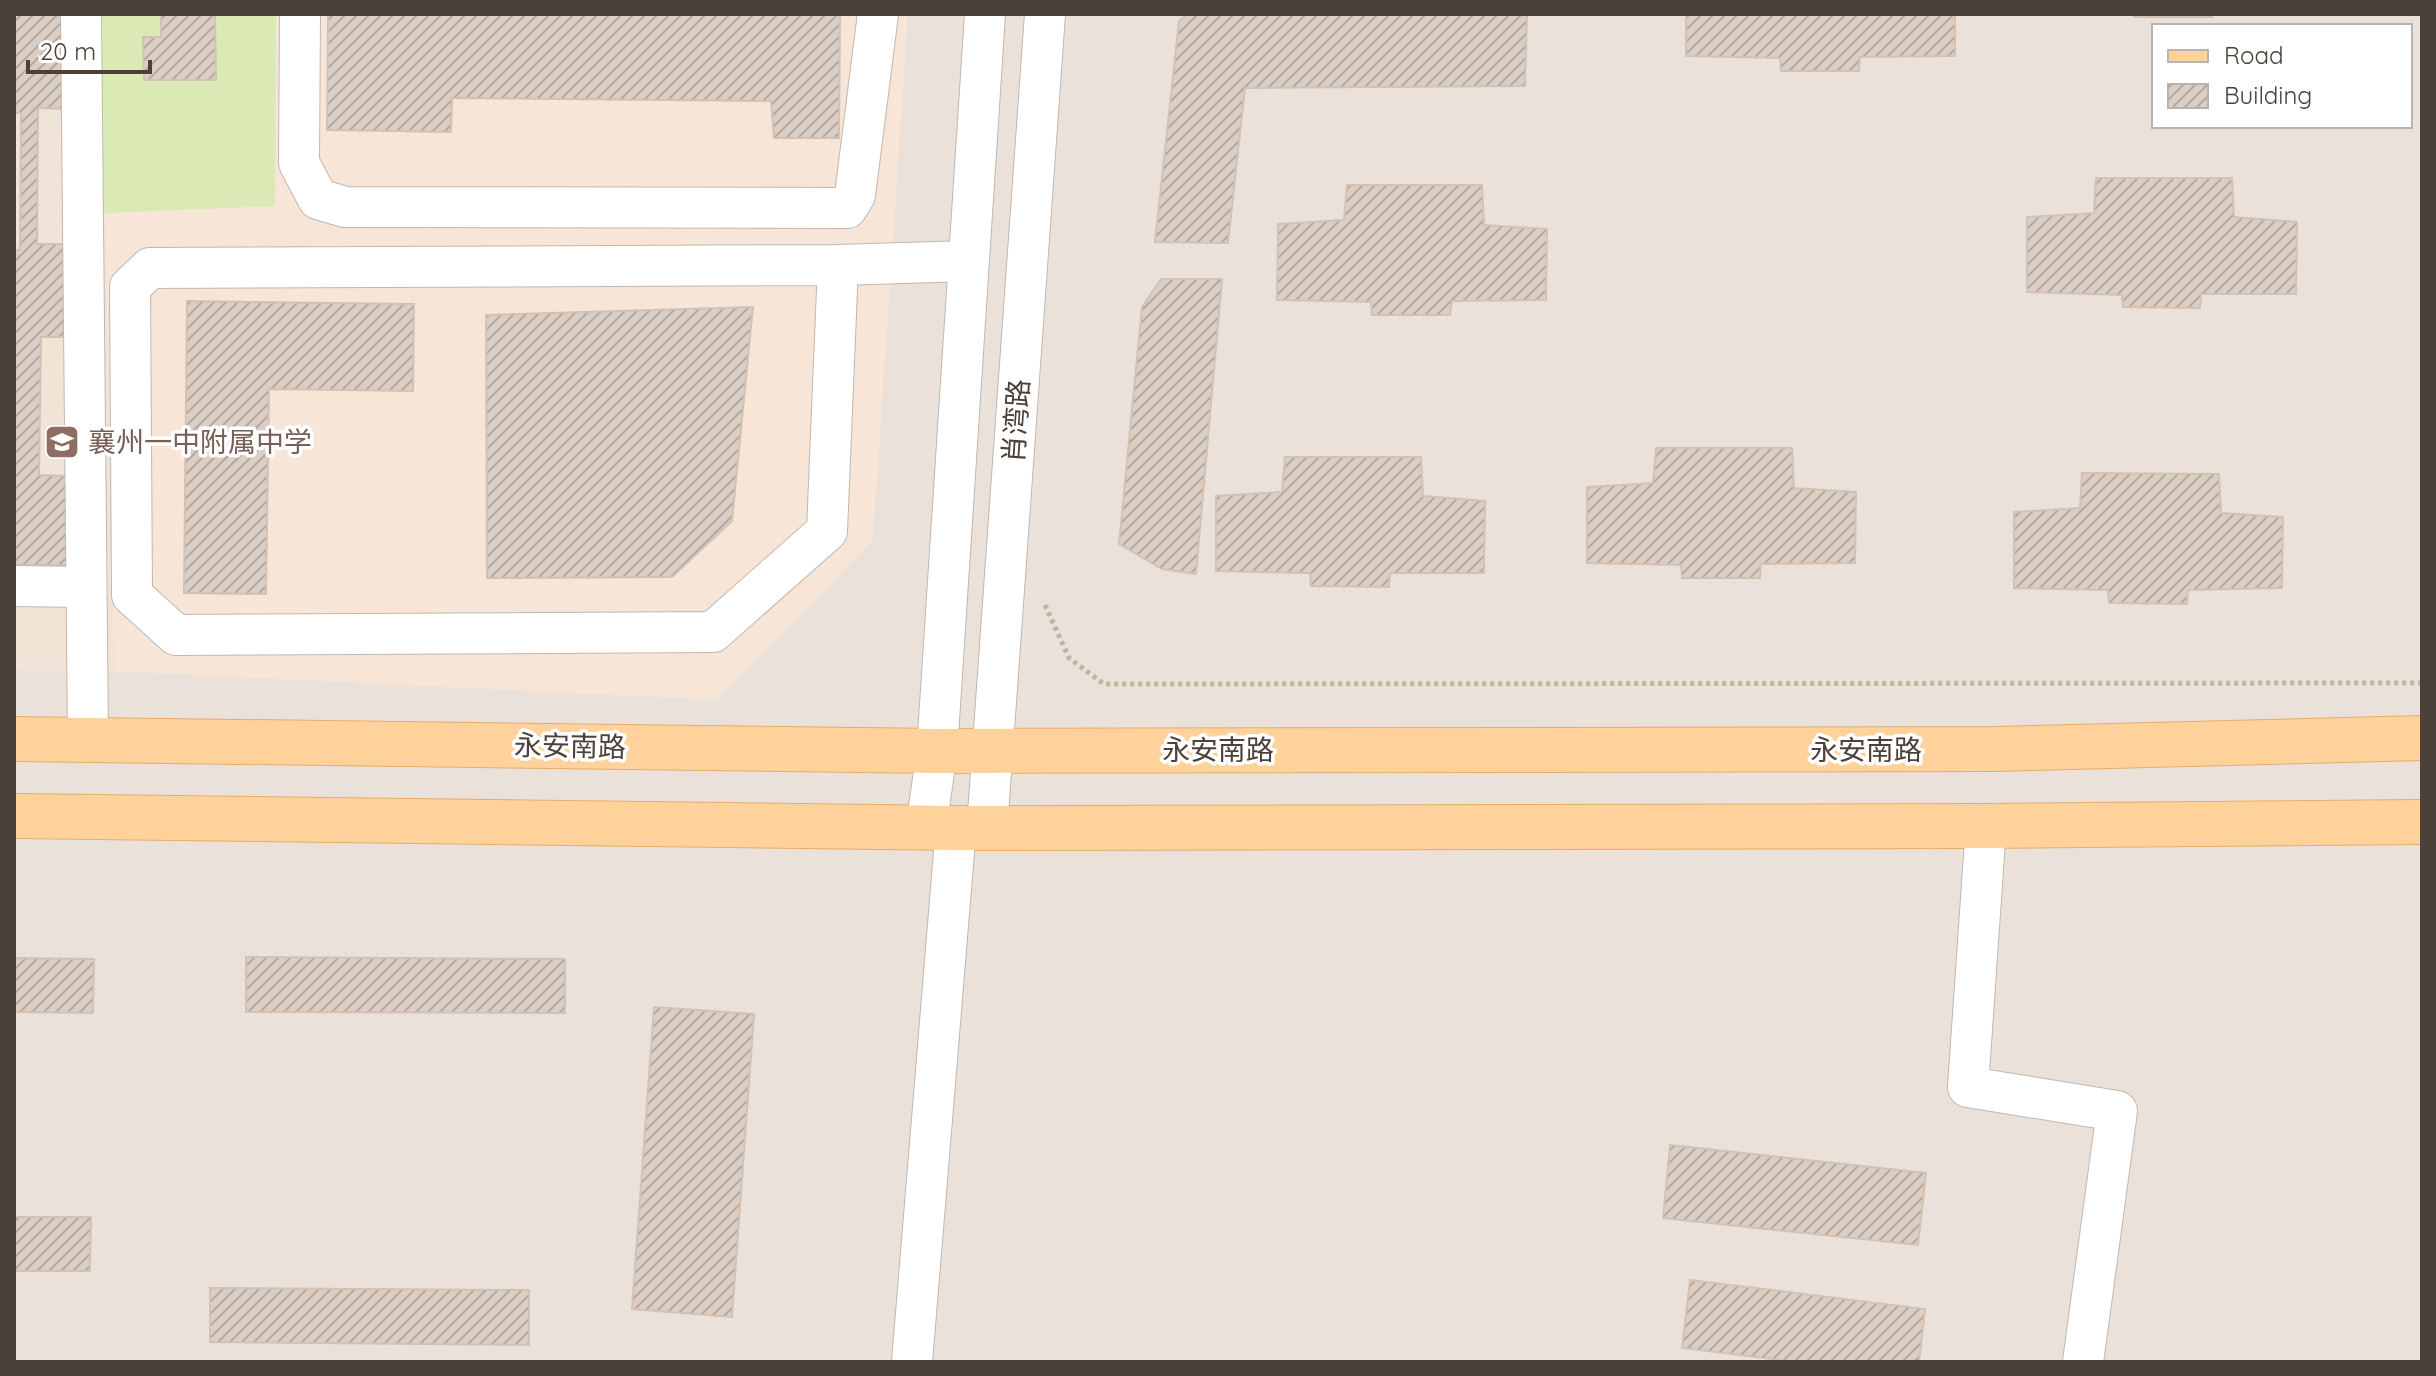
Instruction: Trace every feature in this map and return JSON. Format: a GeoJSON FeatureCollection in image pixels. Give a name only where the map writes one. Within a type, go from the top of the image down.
{"type":"FeatureCollection","features":[{"type":"Feature","properties":{"kind":"main road","name":"永安南路"},"geometry":{"type":"LineString","coordinates":[[14,739],[937,751],[1995,749],[2422,738]]}},
{"type":"Feature","properties":{"kind":"main road"},"geometry":{"type":"LineString","coordinates":[[14,816],[957,828],[2422,822]]}},
{"type":"Feature","properties":{"kind":"street"},"geometry":{"type":"LineString","coordinates":[[81,14],[88,740]]}},
{"type":"Feature","properties":{"kind":"street"},"geometry":{"type":"LineString","coordinates":[[300,14],[299,163],[318,199],[345,207],[800,208],[847,208],[855,195],[878,14]]}},
{"type":"Feature","properties":{"kind":"street","name":"肖湾路"},"geometry":{"type":"LineString","coordinates":[[957,828],[937,751],[985,14]]}},
{"type":"Feature","properties":{"kind":"street","name":"肖湾路"},"geometry":{"type":"LineString","coordinates":[[957,828],[992,750],[1045,14]]}},
{"type":"Feature","properties":{"kind":"street"},"geometry":{"type":"LineString","coordinates":[[838,265],[827,531],[713,632],[176,635],[132,595],[130,287],[150,268],[838,265],[968,261]]}},
{"type":"Feature","properties":{"kind":"street"},"geometry":{"type":"LineString","coordinates":[[14,586],[86,587]]}},
{"type":"Feature","properties":{"kind":"street"},"geometry":{"type":"LineString","coordinates":[[1986,826],[1968,1087],[2117,1111],[2083,1362]]}},
{"type":"Feature","properties":{"kind":"street"},"geometry":{"type":"LineString","coordinates":[[912,1362],[957,828]]}},
{"type":"Feature","properties":{"kind":"path"},"geometry":{"type":"LineString","coordinates":[[1042,599],[1069,658],[1104,684],[2422,683]]}},
{"type":"Feature","properties":{"kind":"shaded area"},"geometry":{"type":"Polygon","coordinates":[[[14,14],[2422,14],[2422,1362],[14,1362],[14,14]]]}},
{"type":"Feature","properties":{"kind":"shaded area","name":"襄州一中附属中学"},"geometry":{"type":"Polygon","coordinates":[[[14,14],[97,14],[105,213],[114,671],[14,670],[14,14]]]}},
{"type":"Feature","properties":{"kind":"shaded area"},"geometry":{"type":"Polygon","coordinates":[[[276,14],[908,14],[873,541],[717,700],[114,671],[105,213],[275,206],[276,14]]]}},
{"type":"Feature","properties":{"kind":"green space"},"geometry":{"type":"Polygon","coordinates":[[[97,14],[276,14],[275,206],[105,213],[97,14]]]}},
{"type":"Feature","properties":{"kind":"building"},"geometry":{"type":"Polygon","coordinates":[[[14,14],[65,14],[65,109],[38,108],[37,244],[76,244],[75,337],[41,337],[39,475],[69,476],[69,565],[14,565],[14,250],[20,250],[21,113],[14,113],[14,14]]]}},
{"type":"Feature","properties":{"kind":"building"},"geometry":{"type":"Polygon","coordinates":[[[161,14],[215,14],[216,80],[144,80],[143,37],[161,37],[161,14]]]}},
{"type":"Feature","properties":{"kind":"building"},"geometry":{"type":"Polygon","coordinates":[[[328,14],[840,14],[839,138],[774,138],[771,101],[452,98],[451,132],[327,130],[328,14]]]}},
{"type":"Feature","properties":{"kind":"building"},"geometry":{"type":"Polygon","coordinates":[[[1187,14],[1527,14],[1525,86],[1245,88],[1228,243],[1155,242],[1179,21],[1187,14]]]}},
{"type":"Feature","properties":{"kind":"building"},"geometry":{"type":"Polygon","coordinates":[[[1686,14],[1955,14],[1955,56],[1860,57],[1859,71],[1781,71],[1780,58],[1686,56],[1686,14]]]}},
{"type":"Feature","properties":{"kind":"building"},"geometry":{"type":"Polygon","coordinates":[[[2134,14],[2213,14],[2212,17],[2134,17],[2134,14]]]}},
{"type":"Feature","properties":{"kind":"building"},"geometry":{"type":"Polygon","coordinates":[[[2096,178],[2232,178],[2234,217],[2297,222],[2296,294],[2201,294],[2200,308],[2123,307],[2122,295],[2027,292],[2027,217],[2094,213],[2096,178]]]}},
{"type":"Feature","properties":{"kind":"building"},"geometry":{"type":"Polygon","coordinates":[[[1347,185],[1482,185],[1484,225],[1547,229],[1546,300],[1452,301],[1450,315],[1372,315],[1371,302],[1277,300],[1278,224],[1344,220],[1347,185]]]}},
{"type":"Feature","properties":{"kind":"building"},"geometry":{"type":"Polygon","coordinates":[[[1161,279],[1222,279],[1196,574],[1162,569],[1119,544],[1142,307],[1161,279]]]}},
{"type":"Feature","properties":{"kind":"building"},"geometry":{"type":"Polygon","coordinates":[[[187,301],[414,304],[413,391],[269,389],[266,594],[184,593],[187,301]]]}},
{"type":"Feature","properties":{"kind":"building"},"geometry":{"type":"Polygon","coordinates":[[[753,307],[732,521],[672,577],[487,578],[486,315],[753,307]]]}},
{"type":"Feature","properties":{"kind":"building"},"geometry":{"type":"Polygon","coordinates":[[[1656,448],[1792,448],[1794,488],[1856,492],[1855,563],[1761,564],[1760,578],[1682,578],[1681,565],[1587,563],[1587,487],[1653,483],[1656,448]]]}},
{"type":"Feature","properties":{"kind":"building"},"geometry":{"type":"Polygon","coordinates":[[[1285,457],[1421,457],[1423,496],[1485,501],[1484,573],[1390,573],[1389,587],[1311,586],[1310,573],[1216,571],[1216,496],[1282,492],[1285,457]]]}},
{"type":"Feature","properties":{"kind":"building"},"geometry":{"type":"Polygon","coordinates":[[[2082,473],[2219,474],[2221,513],[2283,517],[2282,588],[2188,590],[2187,604],[2109,603],[2108,590],[2014,588],[2014,512],[2080,508],[2082,473]]]}},
{"type":"Feature","properties":{"kind":"building"},"geometry":{"type":"Polygon","coordinates":[[[246,957],[565,959],[565,1013],[246,1012],[246,957]]]}},
{"type":"Feature","properties":{"kind":"building"},"geometry":{"type":"Polygon","coordinates":[[[14,958],[94,959],[93,1013],[14,1012],[14,958]]]}},
{"type":"Feature","properties":{"kind":"building"},"geometry":{"type":"Polygon","coordinates":[[[654,1007],[754,1014],[732,1317],[632,1309],[654,1007]]]}},
{"type":"Feature","properties":{"kind":"building"},"geometry":{"type":"Polygon","coordinates":[[[1670,1145],[1926,1173],[1918,1245],[1663,1218],[1670,1145]]]}},
{"type":"Feature","properties":{"kind":"building"},"geometry":{"type":"Polygon","coordinates":[[[14,1217],[91,1217],[90,1271],[14,1271],[14,1217]]]}},
{"type":"Feature","properties":{"kind":"building"},"geometry":{"type":"Polygon","coordinates":[[[1690,1280],[1925,1309],[1919,1362],[1796,1362],[1682,1348],[1690,1280]]]}},
{"type":"Feature","properties":{"kind":"building"},"geometry":{"type":"Polygon","coordinates":[[[210,1288],[529,1290],[529,1345],[210,1342],[210,1288]]]}},
{"type":"Feature","properties":{"kind":"place","name":"襄州一中附属中学"},"geometry":{"type":"Point","coordinates":[62,442]}}]}
